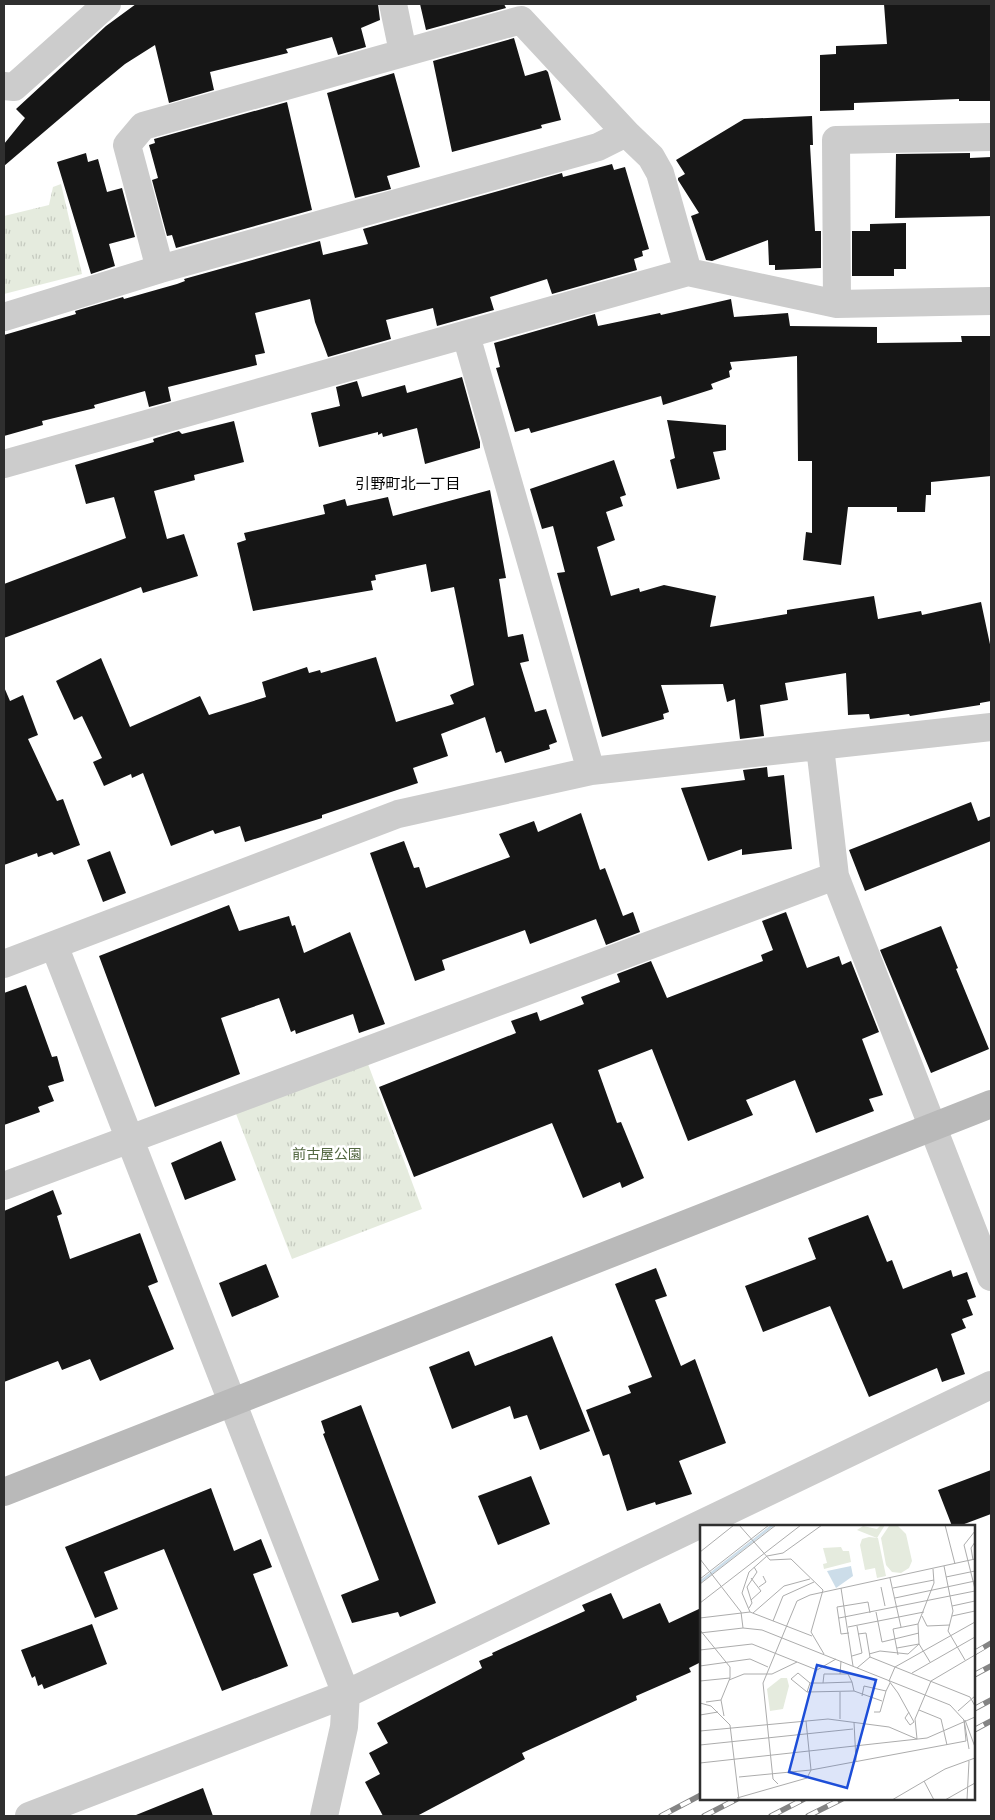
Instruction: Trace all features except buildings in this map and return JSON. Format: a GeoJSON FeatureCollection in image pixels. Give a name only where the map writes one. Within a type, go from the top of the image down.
{"type":"FeatureCollection","features":[{"type":"Feature","properties":{"kind":"street"},"geometry":{"type":"LineString","coordinates":[[4,86],[14,87],[107,4]]}},
{"type":"Feature","properties":{"kind":"street"},"geometry":{"type":"LineString","coordinates":[[393,4],[403,52]]}},
{"type":"Feature","properties":{"kind":"street"},"geometry":{"type":"LineString","coordinates":[[160,269],[127,145],[143,126],[522,20],[626,133],[651,157],[660,173],[688,272]]}},
{"type":"Feature","properties":{"kind":"street"},"geometry":{"type":"LineString","coordinates":[[4,317],[160,269],[598,147],[626,133]]}},
{"type":"Feature","properties":{"kind":"street"},"geometry":{"type":"LineString","coordinates":[[837,304],[836,140],[991,137]]}},
{"type":"Feature","properties":{"kind":"street"},"geometry":{"type":"LineString","coordinates":[[4,464],[466,336],[688,272],[837,304],[991,301]]}},
{"type":"Feature","properties":{"kind":"street"},"geometry":{"type":"LineString","coordinates":[[466,336],[591,771]]}},
{"type":"Feature","properties":{"kind":"street"},"geometry":{"type":"LineString","coordinates":[[4,964],[398,814],[591,771],[991,727]]}},
{"type":"Feature","properties":{"kind":"street"},"geometry":{"type":"LineString","coordinates":[[820,747],[835,876],[991,1277]]}},
{"type":"Feature","properties":{"kind":"street"},"geometry":{"type":"LineString","coordinates":[[4,1186],[835,876]]}},
{"type":"Feature","properties":{"kind":"street"},"geometry":{"type":"LineString","coordinates":[[54,945],[234,1402],[346,1694],[344,1727],[324,1816]]}},
{"type":"Feature","properties":{"kind":"street"},"geometry":{"type":"LineString","coordinates":[[4,1492],[991,1104]]}},
{"type":"Feature","properties":{"kind":"street"},"geometry":{"type":"LineString","coordinates":[[29,1816],[346,1694],[991,1384]]}},
{"type":"Feature","properties":{"kind":"green space"},"geometry":{"type":"Polygon","coordinates":[[[61,184],[82,274],[4,294],[4,216],[49,205],[53,187],[61,184]]]}},
{"type":"Feature","properties":{"kind":"green space","name":"前古屋公園"},"geometry":{"type":"Polygon","coordinates":[[[365,1056],[422,1209],[292,1259],[233,1106],[365,1056]]]}},
{"type":"Feature","properties":{"kind":"railway"},"geometry":{"type":"LineString","coordinates":[[975,1652],[991,1643]]}},
{"type":"Feature","properties":{"kind":"railway"},"geometry":{"type":"LineString","coordinates":[[975,1674],[991,1666]]}},
{"type":"Feature","properties":{"kind":"railway"},"geometry":{"type":"LineString","coordinates":[[975,1708],[991,1700]]}},
{"type":"Feature","properties":{"kind":"railway"},"geometry":{"type":"LineString","coordinates":[[975,1729],[991,1721]]}},
{"type":"Feature","properties":{"kind":"railway"},"geometry":{"type":"LineString","coordinates":[[661,1816],[700,1796]]}},
{"type":"Feature","properties":{"kind":"railway"},"geometry":{"type":"LineString","coordinates":[[704,1816],[735,1800]]}},
{"type":"Feature","properties":{"kind":"railway"},"geometry":{"type":"LineString","coordinates":[[771,1816],[802,1800]]}},
{"type":"Feature","properties":{"kind":"railway"},"geometry":{"type":"LineString","coordinates":[[808,1816],[840,1800]]}},
{"type":"Feature","properties":{"kind":"district","name":"引野町北一丁目"},"geometry":{"type":"Point","coordinates":[408,483]}}]}
